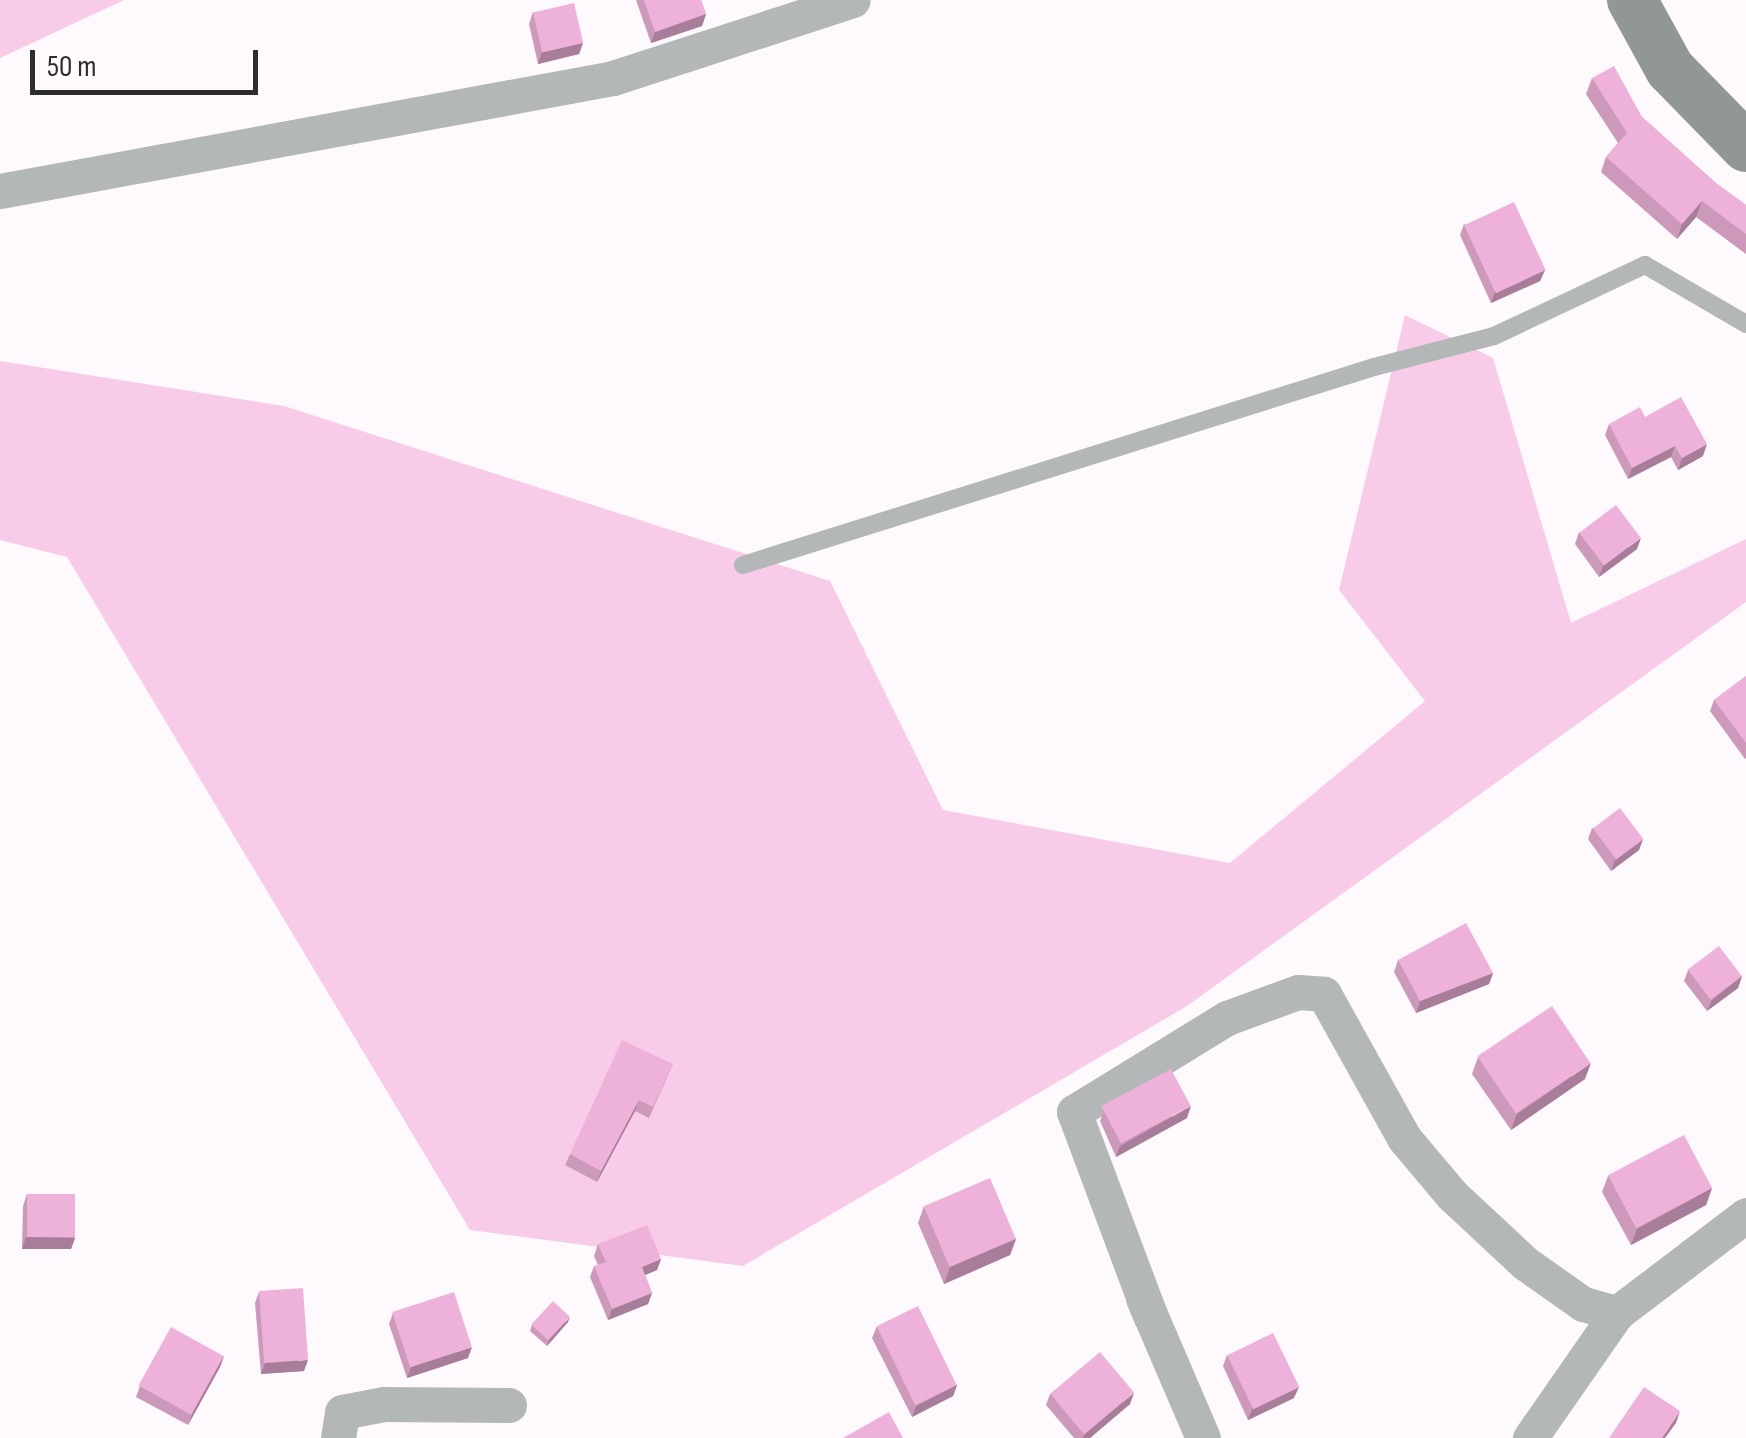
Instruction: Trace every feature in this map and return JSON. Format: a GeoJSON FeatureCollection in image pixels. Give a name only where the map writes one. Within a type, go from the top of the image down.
{"type":"FeatureCollection","features":[{"type":"Feature","properties":{"kind":"street"},"geometry":{"type":"LineString","coordinates":[[0,191],[613,78],[854,0]]}},
{"type":"Feature","properties":{"kind":"street"},"geometry":{"type":"LineString","coordinates":[[1632,0],[1670,68],[1746,146]]}},
{"type":"Feature","properties":{"kind":"street"},"geometry":{"type":"LineString","coordinates":[[1203,1438],[1147,1306],[1074,1112],[1227,1018],[1298,992],[1324,994],[1404,1138],[1452,1195],[1525,1263],[1583,1304],[1617,1313]]}},
{"type":"Feature","properties":{"kind":"street"},"geometry":{"type":"LineString","coordinates":[[1530,1438],[1617,1313],[1746,1215]]}},
{"type":"Feature","properties":{"kind":"street"},"geometry":{"type":"LineString","coordinates":[[338,1438],[342,1412],[384,1404],[509,1404]]}},
{"type":"Feature","properties":{"kind":"lane"},"geometry":{"type":"LineString","coordinates":[[744,565],[1374,367],[1494,336],[1645,265],[1746,324]]}},
{"type":"Feature","properties":{"kind":"shaded area"},"geometry":{"type":"Polygon","coordinates":[[[0,0],[124,0],[0,58],[0,0]]]}},
{"type":"Feature","properties":{"kind":"shaded area"},"geometry":{"type":"Polygon","coordinates":[[[1405,315],[1493,358],[1571,623],[1746,539],[1746,602],[1187,1006],[743,1266],[470,1230],[67,557],[0,540],[0,361],[284,406],[830,581],[943,810],[1230,863],[1425,701],[1339,590],[1405,315]]]}},
{"type":"Feature","properties":{"kind":"building"},"geometry":{"type":"Polygon","coordinates":[[[644,0],[701,0],[706,14],[655,32],[644,0]]]}},
{"type":"Feature","properties":{"kind":"building"},"geometry":{"type":"Polygon","coordinates":[[[574,3],[583,43],[542,52],[533,12],[574,3]]]}},
{"type":"Feature","properties":{"kind":"building"},"geometry":{"type":"Polygon","coordinates":[[[1614,66],[1642,117],[1746,205],[1746,234],[1702,201],[1682,224],[1606,157],[1627,133],[1592,78],[1614,66]]]}},
{"type":"Feature","properties":{"kind":"building"},"geometry":{"type":"Polygon","coordinates":[[[1514,202],[1546,270],[1496,293],[1464,225],[1514,202]]]}},
{"type":"Feature","properties":{"kind":"building"},"geometry":{"type":"Polygon","coordinates":[[[1681,397],[1707,444],[1682,458],[1675,446],[1632,468],[1609,424],[1640,407],[1645,417],[1681,397]]]}},
{"type":"Feature","properties":{"kind":"building"},"geometry":{"type":"Polygon","coordinates":[[[1616,505],[1641,538],[1604,565],[1579,533],[1616,505]]]}},
{"type":"Feature","properties":{"kind":"building"},"geometry":{"type":"Polygon","coordinates":[[[1746,676],[1746,743],[1714,700],[1746,676]]]}},
{"type":"Feature","properties":{"kind":"building"},"geometry":{"type":"Polygon","coordinates":[[[1620,808],[1643,839],[1616,860],[1593,828],[1620,808]]]}},
{"type":"Feature","properties":{"kind":"building"},"geometry":{"type":"Polygon","coordinates":[[[1466,923],[1493,973],[1420,1001],[1398,960],[1466,923]]]}},
{"type":"Feature","properties":{"kind":"building"},"geometry":{"type":"Polygon","coordinates":[[[1719,946],[1742,976],[1711,1000],[1688,969],[1719,946]]]}},
{"type":"Feature","properties":{"kind":"building"},"geometry":{"type":"Polygon","coordinates":[[[1552,1006],[1591,1063],[1516,1114],[1477,1056],[1552,1006]]]}},
{"type":"Feature","properties":{"kind":"building"},"geometry":{"type":"Polygon","coordinates":[[[622,1040],[673,1064],[653,1107],[639,1100],[601,1171],[570,1154],[622,1040]]]}},
{"type":"Feature","properties":{"kind":"building"},"geometry":{"type":"Polygon","coordinates":[[[1171,1069],[1191,1106],[1121,1143],[1101,1106],[1171,1069]]]}},
{"type":"Feature","properties":{"kind":"building"},"geometry":{"type":"Polygon","coordinates":[[[1684,1135],[1712,1188],[1636,1228],[1608,1175],[1684,1135]]]}},
{"type":"Feature","properties":{"kind":"building"},"geometry":{"type":"Polygon","coordinates":[[[990,1178],[1016,1239],[950,1267],[924,1206],[990,1178]]]}},
{"type":"Feature","properties":{"kind":"building"},"geometry":{"type":"Polygon","coordinates":[[[27,1194],[75,1194],[75,1237],[27,1237],[27,1194]]]}},
{"type":"Feature","properties":{"kind":"building"},"geometry":{"type":"Polygon","coordinates":[[[647,1225],[661,1259],[642,1267],[652,1293],[612,1309],[594,1266],[606,1262],[598,1244],[647,1225]]]}},
{"type":"Feature","properties":{"kind":"building"},"geometry":{"type":"Polygon","coordinates":[[[303,1288],[308,1360],[264,1363],[259,1291],[303,1288]]]}},
{"type":"Feature","properties":{"kind":"building"},"geometry":{"type":"Polygon","coordinates":[[[454,1292],[472,1347],[410,1367],[392,1312],[454,1292]]]}},
{"type":"Feature","properties":{"kind":"building"},"geometry":{"type":"Polygon","coordinates":[[[553,1301],[570,1317],[548,1340],[531,1324],[553,1301]]]}},
{"type":"Feature","properties":{"kind":"building"},"geometry":{"type":"Polygon","coordinates":[[[918,1306],[957,1385],[915,1405],[877,1326],[918,1306]]]}},
{"type":"Feature","properties":{"kind":"building"},"geometry":{"type":"Polygon","coordinates":[[[171,1327],[223,1356],[191,1415],[139,1386],[171,1327]]]}},
{"type":"Feature","properties":{"kind":"building"},"geometry":{"type":"Polygon","coordinates":[[[1273,1333],[1299,1387],[1253,1409],[1227,1355],[1273,1333]]]}},
{"type":"Feature","properties":{"kind":"building"},"geometry":{"type":"Polygon","coordinates":[[[1100,1352],[1134,1393],[1084,1434],[1050,1394],[1100,1352]]]}},
{"type":"Feature","properties":{"kind":"building"},"geometry":{"type":"Polygon","coordinates":[[[1644,1387],[1680,1411],[1662,1438],[1609,1438],[1644,1387]]]}},
{"type":"Feature","properties":{"kind":"building"},"geometry":{"type":"Polygon","coordinates":[[[889,1412],[903,1438],[843,1438],[889,1412]]]}}]}
